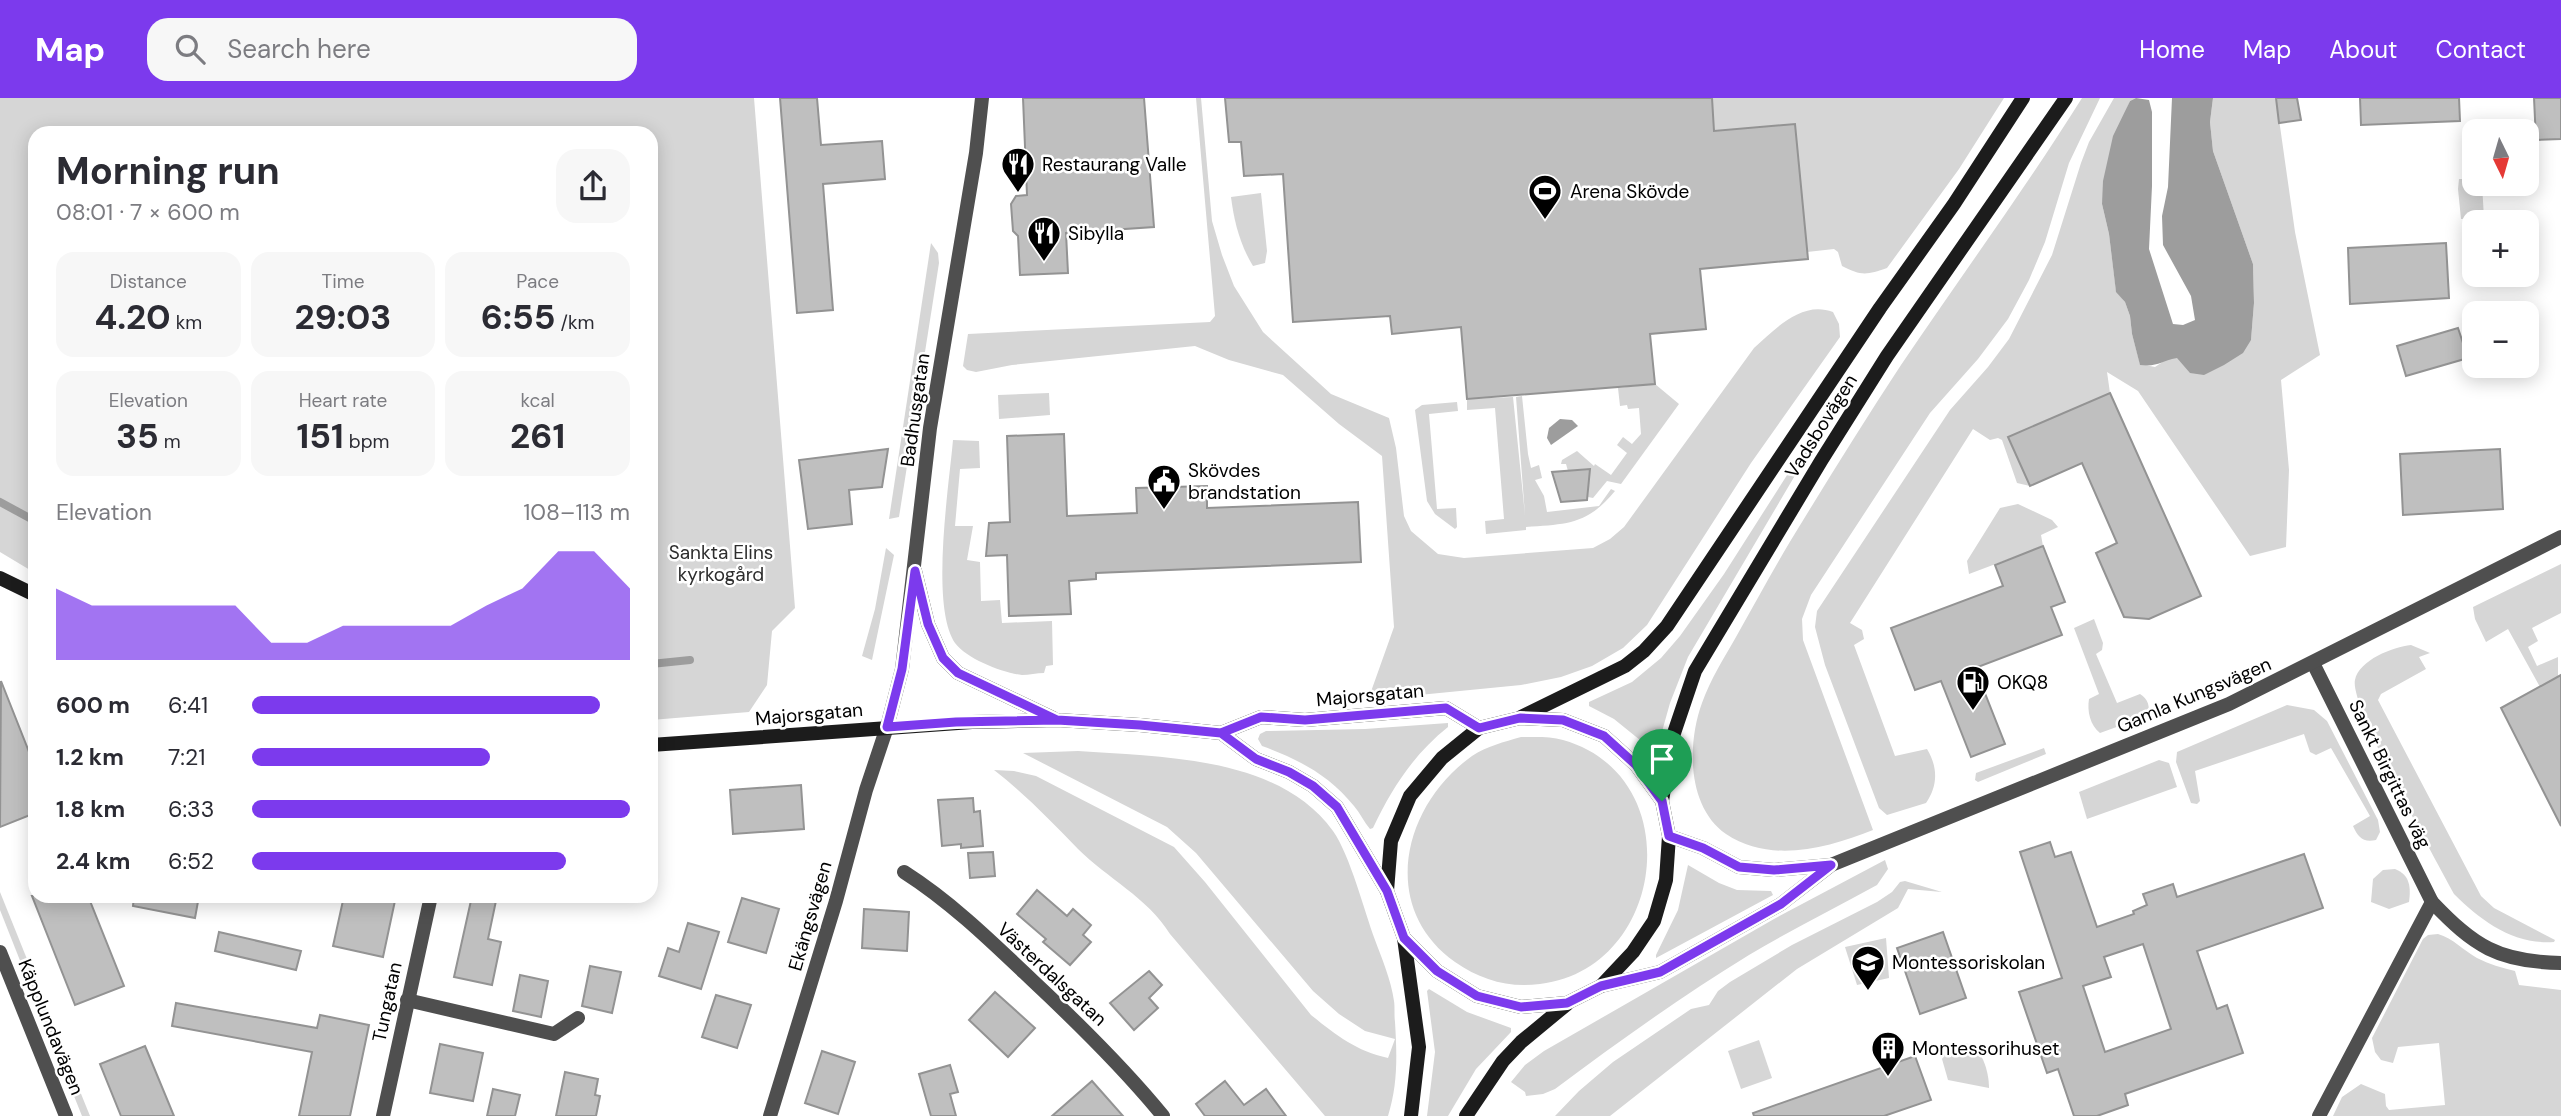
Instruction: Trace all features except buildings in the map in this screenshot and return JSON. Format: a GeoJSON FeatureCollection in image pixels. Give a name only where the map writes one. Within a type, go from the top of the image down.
{"type":"FeatureCollection","features":[{"type":"Feature","properties":{"kind":"main road","name":"Vadsbovägen"},"geometry":{"type":"LineString","coordinates":[[1520,718],[1625,666],[1644,651],[1667,626],[2023,98]]}},
{"type":"Feature","properties":{"kind":"main road","name":"Vadsbovägen"},"geometry":{"type":"LineString","coordinates":[[1662,801],[1672,739],[1695,671],[1887,356],[2066,98]]}},
{"type":"Feature","properties":{"kind":"main road"},"geometry":{"type":"LineString","coordinates":[[915,571],[928,624],[943,658],[958,673],[1057,720]]}},
{"type":"Feature","properties":{"kind":"main road"},"geometry":{"type":"LineString","coordinates":[[0,578],[28,592]]}},
{"type":"Feature","properties":{"kind":"main road","name":"Majorsgatan"},"geometry":{"type":"LineString","coordinates":[[658,744],[964,722],[1057,720],[1221,733],[1261,717],[1305,720],[1446,708],[1479,728]]}},
{"type":"Feature","properties":{"kind":"main road"},"geometry":{"type":"LineString","coordinates":[[1387,891],[1391,841],[1410,796],[1442,758],[1479,728],[1520,718],[1563,720],[1604,736],[1636,765],[1662,801],[1669,836],[1666,880],[1654,921],[1633,952],[1601,986],[1567,1003],[1521,1042],[1503,1061],[1466,1116]]}},
{"type":"Feature","properties":{"kind":"main road"},"geometry":{"type":"LineString","coordinates":[[1221,733],[1256,759],[1289,772],[1313,786],[1337,807],[1387,891],[1404,938],[1419,1047],[1411,1116]]}},
{"type":"Feature","properties":{"kind":"main road"},"geometry":{"type":"LineString","coordinates":[[1404,938],[1437,971],[1477,996],[1521,1007],[1567,1003]]}},
{"type":"Feature","properties":{"kind":"street","name":"Badhusgatan"},"geometry":{"type":"LineString","coordinates":[[887,727],[902,669],[930,428],[976,153],[982,98]]}},
{"type":"Feature","properties":{"kind":"street","name":"Gamla Kungsvägen"},"geometry":{"type":"LineString","coordinates":[[1601,986],[1660,972],[1781,904],[1831,865],[2193,719],[2314,663],[2561,537]]}},
{"type":"Feature","properties":{"kind":"street","name":"Sankt Birgittas väg"},"geometry":{"type":"LineString","coordinates":[[2314,663],[2432,902],[2460,932],[2489,951],[2561,963]]}},
{"type":"Feature","properties":{"kind":"street","name":"Ekängsvägen"},"geometry":{"type":"LineString","coordinates":[[770,1116],[887,727]]}},
{"type":"Feature","properties":{"kind":"street","name":"Gamla Kungsvägen"},"geometry":{"type":"LineString","coordinates":[[1669,836],[1703,848],[1739,867],[1774,870],[1831,865]]}},
{"type":"Feature","properties":{"kind":"street","name":"Västerdalsgatan"},"geometry":{"type":"LineString","coordinates":[[904,872],[938,894],[1013,962],[1129,1075],[1163,1116]]}},
{"type":"Feature","properties":{"kind":"street"},"geometry":{"type":"LineString","coordinates":[[2319,1116],[2432,902]]}},
{"type":"Feature","properties":{"kind":"street","name":"Tungatan"},"geometry":{"type":"LineString","coordinates":[[383,1116],[429,903]]}},
{"type":"Feature","properties":{"kind":"street","name":"Käpplundavägen"},"geometry":{"type":"LineString","coordinates":[[0,952],[65,1116]]}},
{"type":"Feature","properties":{"kind":"street"},"geometry":{"type":"LineString","coordinates":[[407,1000],[554,1034],[578,1018]]}},
{"type":"Feature","properties":{"kind":"green space","name":"Sankta Elins kyrkogård"},"geometry":{"type":"Polygon","coordinates":[[[0,98],[754,98],[795,608],[772,631],[767,685],[749,712],[658,719],[658,126],[28,126],[28,569],[0,552],[0,98]]]}},
{"type":"Feature","properties":{"kind":"green space"},"geometry":{"type":"Polygon","coordinates":[[[1196,98],[1201,98],[1212,221],[1234,286],[1263,332],[1331,394],[1389,418],[1396,448],[1404,516],[1411,531],[1438,554],[1464,558],[1593,548],[1610,539],[1624,527],[1754,348],[1780,325],[1800,313],[1822,309],[1833,312],[1839,324],[1840,337],[1751,463],[1647,625],[1623,648],[1592,666],[1561,677],[1521,685],[1368,700],[1394,627],[1382,456],[1339,424],[1283,375],[1229,360],[1195,346],[1012,365],[976,372],[963,366],[968,334],[1210,322],[1215,316],[1196,98]]]}},
{"type":"Feature","properties":{"kind":"green space"},"geometry":{"type":"Polygon","coordinates":[[[1711,98],[2004,98],[1959,169],[1887,268],[1864,273],[1842,266],[1838,252],[1834,249],[1807,252],[1795,125],[1714,131],[1711,98]]]}},
{"type":"Feature","properties":{"kind":"green space"},"geometry":{"type":"Polygon","coordinates":[[[2082,98],[2100,98],[2069,163],[2045,242],[2029,280],[2008,319],[1978,359],[1930,413],[1811,595],[1802,619],[1803,640],[1873,830],[1837,842],[1799,850],[1761,849],[1743,843],[1726,834],[1713,822],[1697,791],[1694,737],[1697,719],[1709,686],[1784,552],[1859,430],[2082,98]]]}},
{"type":"Feature","properties":{"kind":"green space"},"geometry":{"type":"Polygon","coordinates":[[[2114,98],[2136,98],[2130,101],[2125,113],[2102,204],[2109,234],[2116,291],[2125,302],[2130,316],[2140,364],[2155,367],[2167,359],[2251,340],[2253,264],[2213,151],[2210,122],[2213,98],[2276,98],[2295,232],[2320,355],[2281,380],[2289,470],[2286,547],[2250,556],[2138,391],[2107,372],[2110,393],[2009,437],[2030,486],[2017,483],[2002,440],[1990,440],[1973,429],[1850,623],[1862,630],[1864,639],[1854,645],[1895,756],[1927,749],[1935,770],[1933,790],[1926,803],[1887,815],[1879,808],[1825,665],[1815,627],[1817,611],[1950,410],[2009,339],[2052,255],[2089,142],[2114,98]]]}},
{"type":"Feature","properties":{"kind":"green space"},"geometry":{"type":"Polygon","coordinates":[[[2459,179],[2462,179],[2462,196],[2483,196],[2484,210],[2462,210],[2461,219],[2459,179]]]}},
{"type":"Feature","properties":{"kind":"green space"},"geometry":{"type":"Polygon","coordinates":[[[1261,193],[1267,251],[1265,263],[1253,266],[1238,233],[1231,197],[1261,193]]]}},
{"type":"Feature","properties":{"kind":"green space"},"geometry":{"type":"Polygon","coordinates":[[[931,243],[938,253],[939,263],[899,517],[889,519],[931,243]]]}},
{"type":"Feature","properties":{"kind":"green space"},"geometry":{"type":"Polygon","coordinates":[[[1655,384],[1679,404],[1621,484],[1607,481],[1593,498],[1588,497],[1590,469],[1568,471],[1566,464],[1561,464],[1562,460],[1577,451],[1594,466],[1595,464],[1611,475],[1627,453],[1617,445],[1623,437],[1632,444],[1641,434],[1639,408],[1628,409],[1627,405],[1620,406],[1618,388],[1655,384]]]}},
{"type":"Feature","properties":{"kind":"green space"},"geometry":{"type":"Polygon","coordinates":[[[1049,393],[1050,415],[999,419],[998,395],[1049,393]]]}},
{"type":"Feature","properties":{"kind":"green space"},"geometry":{"type":"Polygon","coordinates":[[[1522,396],[1531,468],[1539,465],[1542,478],[1535,480],[1544,496],[1547,512],[1599,506],[1611,489],[1615,491],[1595,511],[1575,521],[1486,534],[1485,521],[1504,519],[1495,408],[1467,410],[1467,399],[1513,397],[1525,515],[1516,397],[1522,396]]]}},
{"type":"Feature","properties":{"kind":"green space"},"geometry":{"type":"Polygon","coordinates":[[[1457,402],[1458,411],[1429,414],[1437,509],[1456,508],[1455,529],[1435,514],[1427,501],[1415,410],[1422,405],[1457,402]]]}},
{"type":"Feature","properties":{"kind":"green space"},"geometry":{"type":"Polygon","coordinates":[[[1819,425],[1823,428],[1688,657],[1670,703],[1656,753],[1614,719],[1589,706],[1589,702],[1632,682],[1661,658],[1680,636],[1724,574],[1819,425]]]}},
{"type":"Feature","properties":{"kind":"green space"},"geometry":{"type":"Polygon","coordinates":[[[953,440],[979,441],[980,468],[960,469],[955,526],[973,526],[967,560],[980,562],[981,601],[1000,600],[1002,623],[1052,621],[1053,665],[1046,666],[1044,673],[1014,674],[976,660],[955,643],[948,626],[942,575],[953,440]]]}},
{"type":"Feature","properties":{"kind":"green space"},"geometry":{"type":"Polygon","coordinates":[[[2018,504],[2052,520],[2058,527],[2041,535],[2043,546],[1969,574],[1967,561],[2000,508],[2018,504]]]}},
{"type":"Feature","properties":{"kind":"green space"},"geometry":{"type":"Polygon","coordinates":[[[886,548],[894,555],[872,660],[862,656],[875,609],[886,548]]]}},
{"type":"Feature","properties":{"kind":"green space"},"geometry":{"type":"Polygon","coordinates":[[[2561,564],[2561,613],[2532,628],[2538,641],[2528,647],[2537,666],[2558,657],[2558,677],[2540,687],[2508,629],[2486,642],[2475,619],[2473,607],[2561,564]]]}},
{"type":"Feature","properties":{"kind":"green space"},"geometry":{"type":"Polygon","coordinates":[[[2094,619],[2103,643],[2102,650],[2096,654],[2117,703],[2140,694],[2149,706],[2147,716],[2100,733],[2090,718],[2088,708],[2089,699],[2099,694],[2074,628],[2094,619]]]}},
{"type":"Feature","properties":{"kind":"green space"},"geometry":{"type":"Polygon","coordinates":[[[2411,645],[2430,653],[2419,657],[2426,669],[2381,694],[2378,700],[2481,896],[2494,908],[2555,940],[2554,942],[2525,940],[2499,929],[2475,913],[2454,894],[2379,750],[2357,695],[2355,680],[2363,666],[2378,656],[2395,648],[2411,645]]]}},
{"type":"Feature","properties":{"kind":"green space"},"geometry":{"type":"Polygon","coordinates":[[[2287,705],[2314,710],[2327,721],[2378,820],[2380,832],[2376,840],[2364,840],[2353,826],[2370,816],[2331,748],[2316,755],[2310,752],[2304,734],[2195,771],[2200,801],[2197,804],[2191,803],[2176,762],[2177,752],[2287,705]]]}},
{"type":"Feature","properties":{"kind":"green space"},"geometry":{"type":"Polygon","coordinates":[[[1448,723],[1448,727],[1405,773],[1370,829],[1354,806],[1334,785],[1288,756],[1262,746],[1258,739],[1260,734],[1266,731],[1365,729],[1448,723]]]}},
{"type":"Feature","properties":{"kind":"green space"},"geometry":{"type":"Polygon","coordinates":[[[1521,737],[1563,740],[1604,760],[1631,791],[1645,829],[1646,870],[1636,910],[1615,945],[1582,971],[1528,985],[1495,981],[1475,974],[1455,962],[1431,939],[1415,914],[1408,886],[1409,857],[1416,828],[1429,801],[1448,777],[1472,756],[1521,737]]]}},
{"type":"Feature","properties":{"kind":"green space"},"geometry":{"type":"Polygon","coordinates":[[[2044,748],[2046,754],[1978,782],[1975,780],[1976,773],[2044,748]]]}},
{"type":"Feature","properties":{"kind":"green space"},"geometry":{"type":"Polygon","coordinates":[[[1078,751],[1181,759],[1251,774],[1282,788],[1310,806],[1333,831],[1351,868],[1393,993],[1396,1046],[1396,1069],[1388,1116],[1325,1116],[1161,921],[1127,889],[1089,860],[1027,798],[994,770],[1036,776],[1174,847],[1311,1015],[1356,1047],[1388,1058],[1395,1039],[1365,1031],[1339,1014],[1313,991],[1196,853],[1167,827],[1023,753],[1078,751]]]}},
{"type":"Feature","properties":{"kind":"green space"},"geometry":{"type":"Polygon","coordinates":[[[2159,760],[2169,763],[2177,787],[2087,819],[2079,792],[2159,760]]]}},
{"type":"Feature","properties":{"kind":"green space"},"geometry":{"type":"Polygon","coordinates":[[[1885,860],[1888,869],[1877,885],[1749,955],[1651,1020],[1555,1089],[1526,1096],[1525,1092],[1511,1082],[1525,1065],[1544,1051],[1774,919],[1885,860]]]}},
{"type":"Feature","properties":{"kind":"green space"},"geometry":{"type":"Polygon","coordinates":[[[1688,865],[1737,890],[1771,891],[1773,895],[1656,958],[1678,910],[1688,865]]]}},
{"type":"Feature","properties":{"kind":"green space"},"geometry":{"type":"Polygon","coordinates":[[[2395,869],[2404,875],[2408,882],[2409,902],[2389,909],[2371,902],[2373,879],[2383,870],[2395,869]]]}},
{"type":"Feature","properties":{"kind":"green space"},"geometry":{"type":"Polygon","coordinates":[[[1905,881],[1942,892],[1908,889],[1898,908],[1797,969],[1610,1116],[1555,1116],[1613,1062],[1691,1009],[1709,1005],[1718,991],[1730,982],[1792,945],[1877,902],[1892,892],[1900,882],[1905,881]]]}},
{"type":"Feature","properties":{"kind":"green space"},"geometry":{"type":"Polygon","coordinates":[[[0,892],[64,1051],[57,1054],[0,910],[0,892]]]}},
{"type":"Feature","properties":{"kind":"green space"},"geometry":{"type":"Polygon","coordinates":[[[2438,934],[2449,938],[2477,958],[2515,971],[2519,985],[2561,990],[2561,1116],[2333,1116],[2342,1097],[2361,1084],[2385,1094],[2389,1110],[2445,1105],[2439,1043],[2398,1047],[2393,1063],[2381,1060],[2375,1052],[2372,1038],[2423,939],[2428,935],[2438,934]]]}},
{"type":"Feature","properties":{"kind":"green space"},"geometry":{"type":"Polygon","coordinates":[[[1886,938],[1889,978],[1857,985],[1845,947],[1886,938]]]}},
{"type":"Feature","properties":{"kind":"green space"},"geometry":{"type":"Polygon","coordinates":[[[1429,989],[1467,1012],[1511,1028],[1511,1032],[1476,1069],[1448,1116],[1427,1116],[1435,1052],[1427,991],[1429,989]]]}},
{"type":"Feature","properties":{"kind":"green space"},"geometry":{"type":"Polygon","coordinates":[[[1759,1040],[1772,1078],[1741,1089],[1728,1051],[1759,1040]]]}},
{"type":"Feature","properties":{"kind":"green space"},"geometry":{"type":"Polygon","coordinates":[[[1964,1043],[1980,1054],[1988,1074],[1989,1088],[1948,1080],[1942,1059],[1948,1049],[1964,1043]]]}},
{"type":"Feature","properties":{"kind":"green space"},"geometry":{"type":"Polygon","coordinates":[[[73,1074],[90,1116],[82,1116],[66,1076],[73,1074]]]}},
{"type":"Feature","properties":{"kind":"shaded area"},"geometry":{"type":"Polygon","coordinates":[[[2136,98],[2149,100],[2152,112],[2149,249],[2173,324],[2183,325],[2195,320],[2191,296],[2163,245],[2162,216],[2168,187],[2172,98],[2213,98],[2210,122],[2213,151],[2253,264],[2254,303],[2251,340],[2243,353],[2204,375],[2190,373],[2177,358],[2140,365],[2130,316],[2125,302],[2116,292],[2109,234],[2102,204],[2103,181],[2113,136],[2130,101],[2136,98]]]}},
{"type":"Feature","properties":{"kind":"shaded area"},"geometry":{"type":"Polygon","coordinates":[[[1560,419],[1572,420],[1578,426],[1551,445],[1547,438],[1549,428],[1560,419]]]}},
{"type":"Feature","properties":{"kind":"waterway"},"geometry":{"type":"LineString","coordinates":[[0,502],[28,517]]}},
{"type":"Feature","properties":{"kind":"waterway"},"geometry":{"type":"LineString","coordinates":[[658,663],[690,660]]}},
{"type":"Feature","properties":{"kind":"place","name":"Restaurang Valle"},"geometry":{"type":"Point","coordinates":[1018,194]}},
{"type":"Feature","properties":{"kind":"place","name":"Arena Skövde"},"geometry":{"type":"Point","coordinates":[1545,221]}},
{"type":"Feature","properties":{"kind":"place","name":"Sibylla"},"geometry":{"type":"Point","coordinates":[1044,263]}},
{"type":"Feature","properties":{"kind":"place","name":"Skövdes brandstation"},"geometry":{"type":"Point","coordinates":[1164,511]}},
{"type":"Feature","properties":{"kind":"place","name":"OKQ8"},"geometry":{"type":"Point","coordinates":[1973,712]}},
{"type":"Feature","properties":{"kind":"place","name":"Montessoriskolan"},"geometry":{"type":"Point","coordinates":[1868,992]}},
{"type":"Feature","properties":{"kind":"place","name":"Montessorihuset"},"geometry":{"type":"Point","coordinates":[1888,1078]}},
{"type":"Feature","properties":{"kind":"route"},"geometry":{"type":"LineString","coordinates":[[1662,801],[1636,765],[1604,736],[1563,720],[1520,718],[1479,728],[1446,708],[1305,720],[1261,717],[1221,733],[1057,720],[956,722],[887,727],[902,669],[915,571],[928,624],[943,658],[958,673],[1057,720],[1140,725],[1221,733],[1256,759],[1289,772],[1313,786],[1337,807],[1387,891],[1404,938],[1437,971],[1477,996],[1521,1007],[1567,1003],[1601,986],[1660,972],[1781,904],[1831,865],[1774,870],[1739,867],[1703,848],[1669,836],[1662,801]]}}]}
